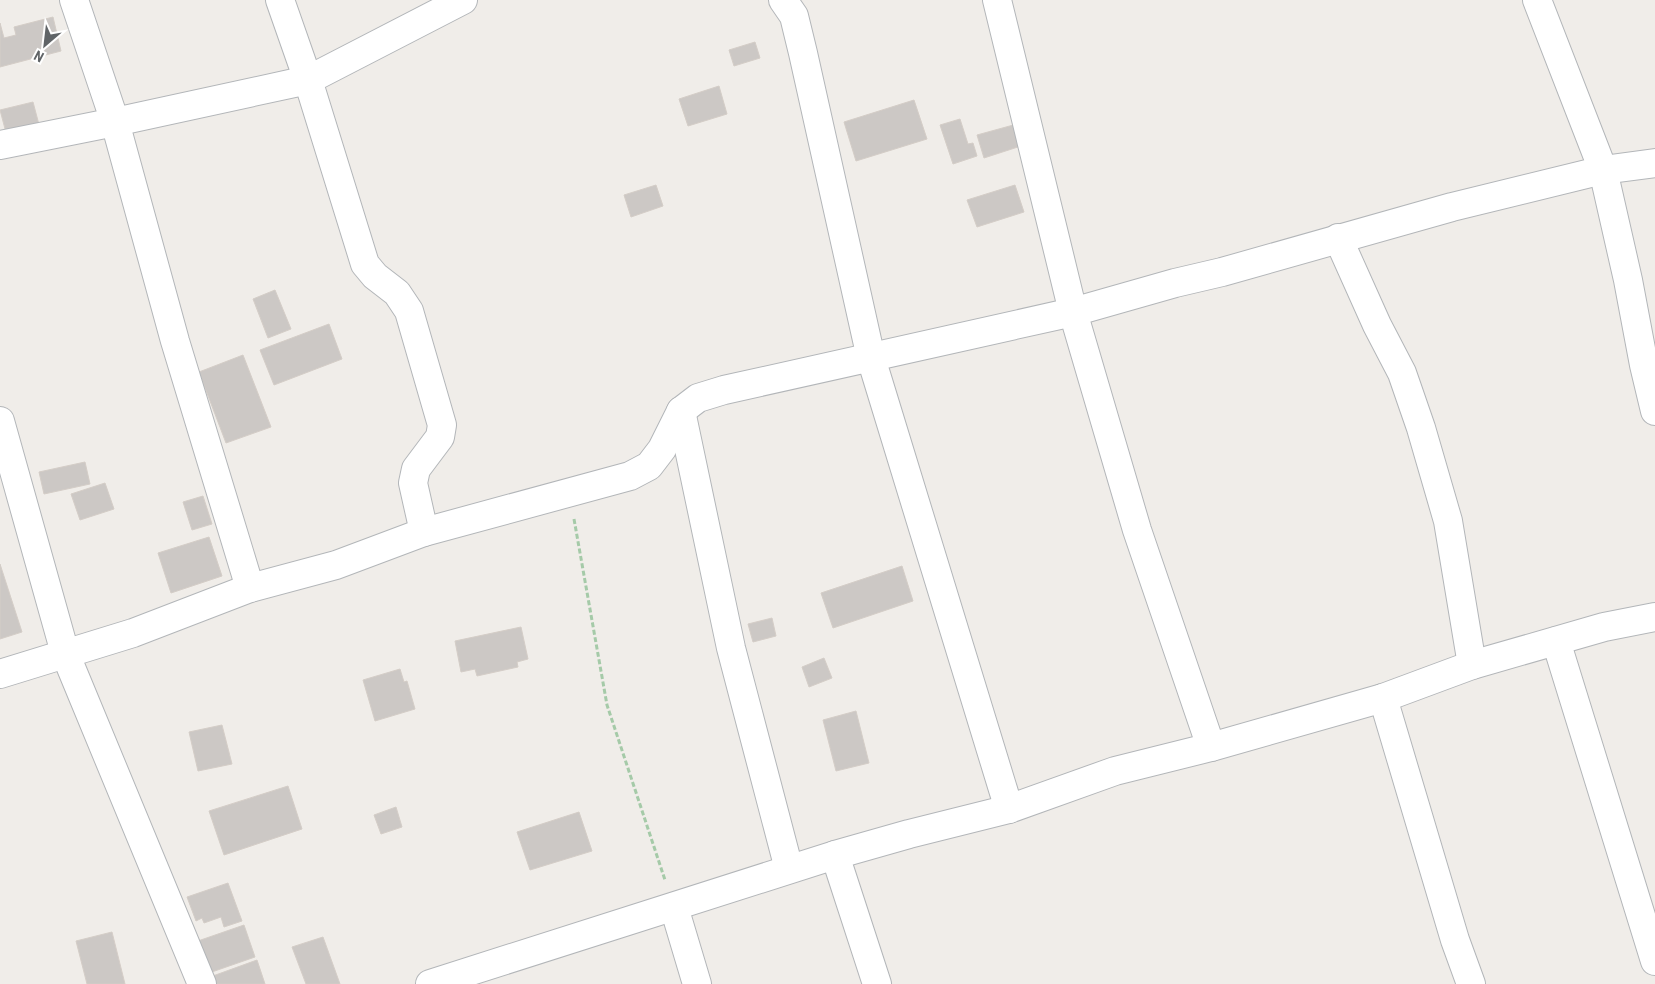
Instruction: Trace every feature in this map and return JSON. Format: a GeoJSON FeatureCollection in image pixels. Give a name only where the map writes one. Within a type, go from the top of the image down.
{"type":"FeatureCollection","features":[{"type":"Feature","properties":{"kind":"street"},"geometry":{"type":"LineString","coordinates":[[74,0],[116,122],[175,341],[250,588]]}},
{"type":"Feature","properties":{"kind":"street"},"geometry":{"type":"LineString","coordinates":[[280,0],[308,80],[365,264],[375,276],[397,293],[409,311],[442,425],[440,437],[416,469],[413,483],[424,532]]}},
{"type":"Feature","properties":{"kind":"street"},"geometry":{"type":"LineString","coordinates":[[0,145],[308,80],[463,0]]}},
{"type":"Feature","properties":{"kind":"street"},"geometry":{"type":"LineString","coordinates":[[783,0],[794,16],[803,52],[872,358],[1009,809]]}},
{"type":"Feature","properties":{"kind":"street"},"geometry":{"type":"LineString","coordinates":[[996,0],[1073,312],[1137,530],[1210,747]]}},
{"type":"Feature","properties":{"kind":"street"},"geometry":{"type":"LineString","coordinates":[[1537,0],[1603,170],[1655,411]]}},
{"type":"Feature","properties":{"kind":"street"},"geometry":{"type":"LineString","coordinates":[[0,674],[133,633],[250,588],[336,565],[424,532],[630,476],[649,466],[662,449],[681,411],[698,398],[724,390],[1073,312],[1452,207],[1603,170],[1655,163]]}},
{"type":"Feature","properties":{"kind":"street"},"geometry":{"type":"LineString","coordinates":[[1338,238],[1377,325],[1402,372],[1421,428],[1448,521],[1472,665]]}},
{"type":"Feature","properties":{"kind":"street"},"geometry":{"type":"LineString","coordinates":[[681,411],[731,648],[789,869]]}},
{"type":"Feature","properties":{"kind":"street"},"geometry":{"type":"LineString","coordinates":[[0,420],[65,653],[202,984]]}},
{"type":"Feature","properties":{"kind":"street"},"geometry":{"type":"LineString","coordinates":[[430,984],[835,855],[1009,809],[1115,771],[1210,747],[1383,698],[1472,665],[1604,627],[1655,617]]}},
{"type":"Feature","properties":{"kind":"street"},"geometry":{"type":"LineString","coordinates":[[1556,641],[1655,961]]}},
{"type":"Feature","properties":{"kind":"street"},"geometry":{"type":"LineString","coordinates":[[1383,698],[1455,940],[1471,984]]}},
{"type":"Feature","properties":{"kind":"street"},"geometry":{"type":"LineString","coordinates":[[835,855],[877,984]]}},
{"type":"Feature","properties":{"kind":"street"},"geometry":{"type":"LineString","coordinates":[[674,907],[697,984]]}},
{"type":"Feature","properties":{"kind":"path"},"geometry":{"type":"LineString","coordinates":[[570,492],[607,705],[674,907]]}},
{"type":"Feature","properties":{"kind":"building"},"geometry":{"type":"Polygon","coordinates":[[[53,17],[61,51],[0,67],[0,23],[4,38],[16,35],[14,27],[53,17]]]}},
{"type":"Feature","properties":{"kind":"building"},"geometry":{"type":"Polygon","coordinates":[[[755,42],[760,58],[734,66],[729,50],[755,42]]]}},
{"type":"Feature","properties":{"kind":"building"},"geometry":{"type":"Polygon","coordinates":[[[719,86],[727,114],[688,126],[679,99],[719,86]]]}},
{"type":"Feature","properties":{"kind":"building"},"geometry":{"type":"Polygon","coordinates":[[[914,100],[927,139],[856,161],[844,122],[914,100]]]}},
{"type":"Feature","properties":{"kind":"building"},"geometry":{"type":"Polygon","coordinates":[[[33,102],[42,136],[9,144],[0,110],[33,102]]]}},
{"type":"Feature","properties":{"kind":"building"},"geometry":{"type":"Polygon","coordinates":[[[960,119],[968,144],[973,143],[977,156],[953,164],[940,125],[960,119]]]}},
{"type":"Feature","properties":{"kind":"building"},"geometry":{"type":"Polygon","coordinates":[[[1017,124],[1024,145],[984,158],[977,135],[1017,124]]]}},
{"type":"Feature","properties":{"kind":"building"},"geometry":{"type":"Polygon","coordinates":[[[656,185],[663,206],[631,217],[624,195],[656,185]]]}},
{"type":"Feature","properties":{"kind":"building"},"geometry":{"type":"Polygon","coordinates":[[[1015,185],[1024,212],[977,227],[967,200],[1015,185]]]}},
{"type":"Feature","properties":{"kind":"building"},"geometry":{"type":"Polygon","coordinates":[[[275,290],[291,329],[268,338],[253,299],[275,290]]]}},
{"type":"Feature","properties":{"kind":"building"},"geometry":{"type":"Polygon","coordinates":[[[329,324],[342,359],[274,385],[260,350],[329,324]]]}},
{"type":"Feature","properties":{"kind":"building"},"geometry":{"type":"Polygon","coordinates":[[[243,355],[271,427],[226,443],[199,372],[243,355]]]}},
{"type":"Feature","properties":{"kind":"building"},"geometry":{"type":"Polygon","coordinates":[[[85,462],[90,484],[44,494],[39,472],[85,462]]]}},
{"type":"Feature","properties":{"kind":"building"},"geometry":{"type":"Polygon","coordinates":[[[105,483],[114,509],[80,520],[71,494],[105,483]]]}},
{"type":"Feature","properties":{"kind":"building"},"geometry":{"type":"Polygon","coordinates":[[[203,496],[212,524],[192,530],[183,502],[203,496]]]}},
{"type":"Feature","properties":{"kind":"building"},"geometry":{"type":"Polygon","coordinates":[[[209,537],[222,576],[171,593],[158,553],[209,537]]]}},
{"type":"Feature","properties":{"kind":"building"},"geometry":{"type":"Polygon","coordinates":[[[0,564],[22,632],[0,639],[0,564]]]}},
{"type":"Feature","properties":{"kind":"building"},"geometry":{"type":"Polygon","coordinates":[[[902,566],[913,601],[833,628],[821,593],[902,566]]]}},
{"type":"Feature","properties":{"kind":"building"},"geometry":{"type":"Polygon","coordinates":[[[772,618],[776,636],[753,642],[748,624],[772,618]]]}},
{"type":"Feature","properties":{"kind":"building"},"geometry":{"type":"Polygon","coordinates":[[[521,627],[528,659],[517,662],[518,667],[477,676],[475,669],[461,672],[455,641],[521,627]]]}},
{"type":"Feature","properties":{"kind":"building"},"geometry":{"type":"Polygon","coordinates":[[[824,658],[832,678],[809,687],[802,667],[824,658]]]}},
{"type":"Feature","properties":{"kind":"building"},"geometry":{"type":"Polygon","coordinates":[[[400,669],[404,682],[407,681],[415,709],[375,721],[363,680],[400,669]]]}},
{"type":"Feature","properties":{"kind":"building"},"geometry":{"type":"Polygon","coordinates":[[[856,711],[869,763],[836,771],[823,720],[856,711]]]}},
{"type":"Feature","properties":{"kind":"building"},"geometry":{"type":"Polygon","coordinates":[[[222,725],[232,764],[198,771],[189,732],[222,725]]]}},
{"type":"Feature","properties":{"kind":"building"},"geometry":{"type":"Polygon","coordinates":[[[288,786],[302,829],[224,855],[209,811],[288,786]]]}},
{"type":"Feature","properties":{"kind":"building"},"geometry":{"type":"Polygon","coordinates":[[[396,807],[402,827],[381,834],[374,815],[396,807]]]}},
{"type":"Feature","properties":{"kind":"building"},"geometry":{"type":"Polygon","coordinates":[[[579,812],[592,851],[530,870],[517,832],[579,812]]]}},
{"type":"Feature","properties":{"kind":"building"},"geometry":{"type":"Polygon","coordinates":[[[228,883],[242,921],[224,927],[221,917],[204,923],[202,918],[196,921],[187,897],[228,883]]]}},
{"type":"Feature","properties":{"kind":"building"},"geometry":{"type":"Polygon","coordinates":[[[244,925],[255,957],[206,974],[195,942],[244,925]]]}},
{"type":"Feature","properties":{"kind":"building"},"geometry":{"type":"Polygon","coordinates":[[[112,932],[125,984],[87,984],[76,941],[112,932]]]}},
{"type":"Feature","properties":{"kind":"building"},"geometry":{"type":"Polygon","coordinates":[[[323,937],[340,984],[306,984],[292,947],[323,937]]]}},
{"type":"Feature","properties":{"kind":"building"},"geometry":{"type":"Polygon","coordinates":[[[257,960],[265,984],[200,984],[199,981],[257,960]]]}}]}
